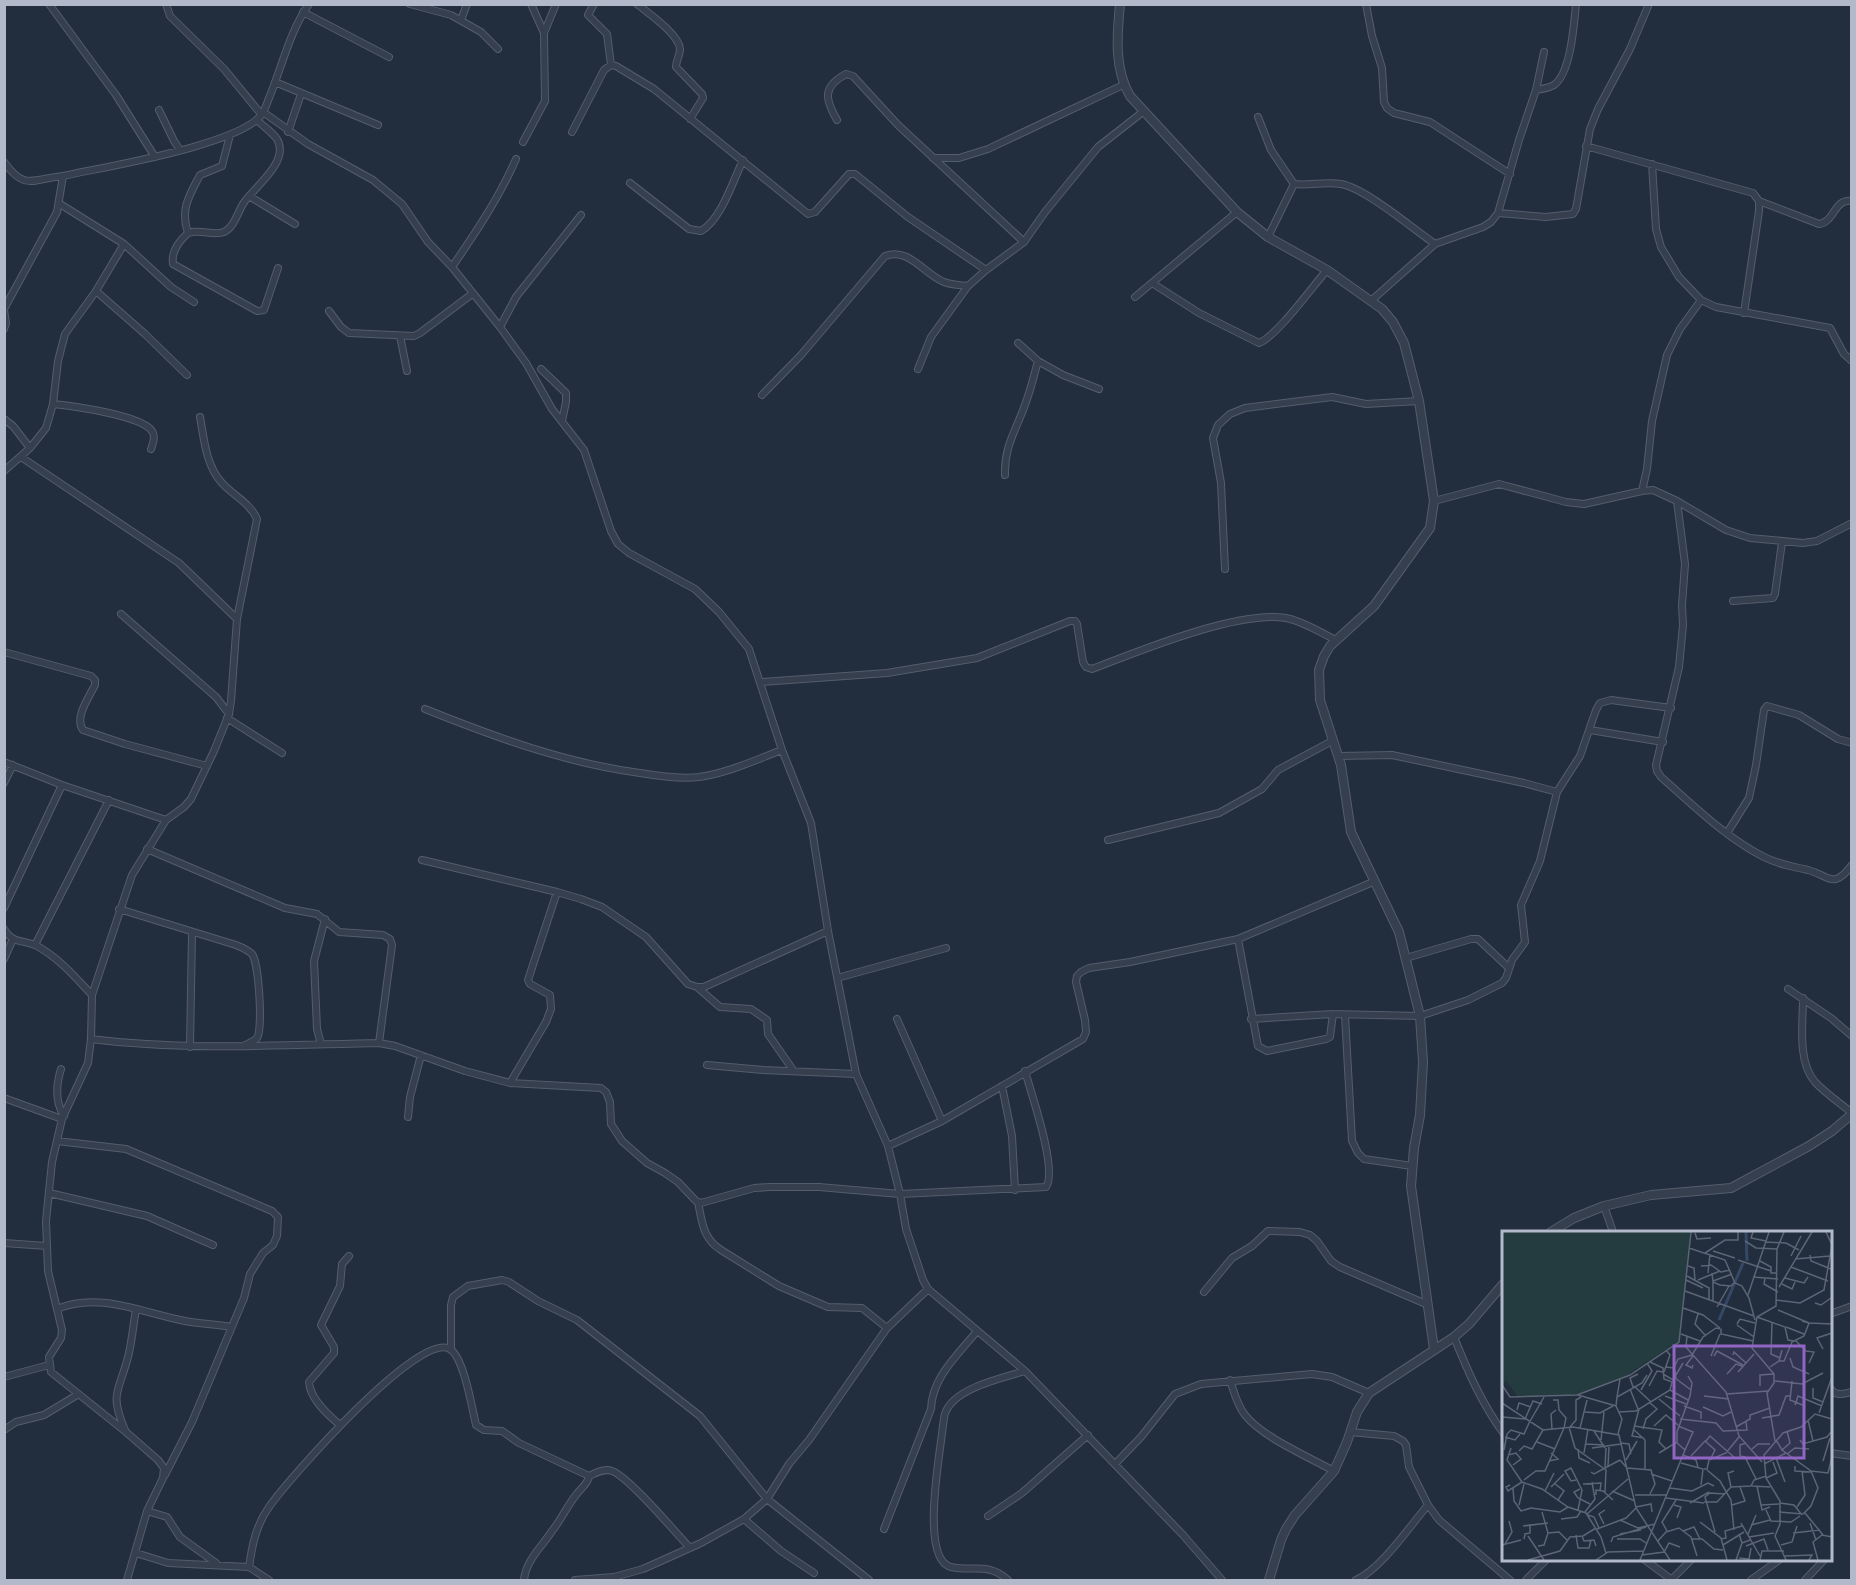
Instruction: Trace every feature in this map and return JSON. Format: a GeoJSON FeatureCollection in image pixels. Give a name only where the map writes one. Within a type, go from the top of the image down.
{"type":"FeatureCollection","features":[{"type":"Feature","properties":{"kind":"street"},"geometry":{"type":"LineString","coordinates":[[49,4],[116,95],[155,157]]}},
{"type":"Feature","properties":{"kind":"street"},"geometry":{"type":"LineString","coordinates":[[166,4],[170,16],[224,69],[279,143],[279,157],[258,188],[249,196],[227,230],[218,233],[200,231],[188,233],[174,250],[173,264],[257,311],[264,310],[278,268]]}},
{"type":"Feature","properties":{"kind":"street"},"geometry":{"type":"LineString","coordinates":[[4,162],[21,180],[37,180],[155,157],[230,135],[260,115],[275,82],[292,33],[309,4]]}},
{"type":"Feature","properties":{"kind":"street"},"geometry":{"type":"LineString","coordinates":[[410,4],[442,11],[461,20],[481,33],[498,49]]}},
{"type":"Feature","properties":{"kind":"street"},"geometry":{"type":"LineString","coordinates":[[461,20],[467,4]]}},
{"type":"Feature","properties":{"kind":"street"},"geometry":{"type":"LineString","coordinates":[[523,142],[545,101],[544,33],[531,4]]}},
{"type":"Feature","properties":{"kind":"street"},"geometry":{"type":"LineString","coordinates":[[544,33],[556,4]]}},
{"type":"Feature","properties":{"kind":"street"},"geometry":{"type":"LineString","coordinates":[[594,4],[588,15],[607,34],[611,65]]}},
{"type":"Feature","properties":{"kind":"street"},"geometry":{"type":"LineString","coordinates":[[638,4],[663,25],[679,44],[676,67],[702,94],[703,98],[690,119]]}},
{"type":"Feature","properties":{"kind":"street"},"geometry":{"type":"LineString","coordinates":[[1120,4],[1118,63],[1123,85],[1130,96],[1237,212],[1268,237],[1327,270],[1372,300],[1393,322],[1401,334],[1419,401],[1434,501],[1432,522],[1427,534],[1374,606],[1336,640],[1324,656],[1319,670],[1320,700],[1338,756],[1351,832],[1373,882],[1399,932],[1420,1016],[1422,1062],[1420,1115],[1412,1166],[1413,1208],[1434,1349]]}},
{"type":"Feature","properties":{"kind":"street"},"geometry":{"type":"LineString","coordinates":[[1366,4],[1382,68],[1384,102],[1387,108],[1394,113],[1430,122],[1510,174]]}},
{"type":"Feature","properties":{"kind":"street"},"geometry":{"type":"LineString","coordinates":[[1536,90],[1554,85],[1561,77],[1572,36],[1576,4]]}},
{"type":"Feature","properties":{"kind":"street"},"geometry":{"type":"LineString","coordinates":[[1498,213],[1546,217],[1573,214],[1576,209],[1586,146],[1598,109],[1630,49],[1650,4]]}},
{"type":"Feature","properties":{"kind":"street"},"geometry":{"type":"LineString","coordinates":[[303,12],[389,57]]}},
{"type":"Feature","properties":{"kind":"street"},"geometry":{"type":"LineString","coordinates":[[1372,300],[1435,244],[1483,227],[1491,222],[1498,213],[1536,90],[1544,52]]}},
{"type":"Feature","properties":{"kind":"street"},"geometry":{"type":"LineString","coordinates":[[573,132],[604,70],[611,65],[616,66],[654,89],[808,214],[815,212],[849,174],[855,174],[908,217],[986,270]]}},
{"type":"Feature","properties":{"kind":"street"},"geometry":{"type":"LineString","coordinates":[[837,120],[826,94],[839,78],[846,74],[853,76],[898,125],[1024,242]]}},
{"type":"Feature","properties":{"kind":"street"},"geometry":{"type":"LineString","coordinates":[[275,82],[378,125]]}},
{"type":"Feature","properties":{"kind":"street"},"geometry":{"type":"LineString","coordinates":[[933,158],[959,158],[988,149],[1123,85]]}},
{"type":"Feature","properties":{"kind":"street"},"geometry":{"type":"LineString","coordinates":[[288,132],[301,94]]}},
{"type":"Feature","properties":{"kind":"street"},"geometry":{"type":"LineString","coordinates":[[159,110],[180,150]]}},
{"type":"Feature","properties":{"kind":"street"},"geometry":{"type":"LineString","coordinates":[[918,369],[931,338],[968,286],[1024,242],[1045,212],[1098,147],[1144,111]]}},
{"type":"Feature","properties":{"kind":"street"},"geometry":{"type":"LineString","coordinates":[[260,115],[331,158],[373,180],[402,204],[428,242],[452,267],[500,327],[526,363],[552,410],[584,450],[611,531],[618,544],[629,553],[695,589],[719,612],[749,649],[782,750],[811,823],[828,931],[856,1074],[888,1146],[906,1229],[923,1280],[928,1289],[1025,1371],[1183,1534],[1222,1581]]}},
{"type":"Feature","properties":{"kind":"street"},"geometry":{"type":"LineString","coordinates":[[1258,117],[1271,150],[1294,184]]}},
{"type":"Feature","properties":{"kind":"street"},"geometry":{"type":"LineString","coordinates":[[188,233],[184,221],[186,205],[200,175],[222,166],[230,135]]}},
{"type":"Feature","properties":{"kind":"street"},"geometry":{"type":"LineString","coordinates":[[1586,146],[1753,193],[1760,201],[1819,224],[1828,221],[1841,202],[1851,201]]}},
{"type":"Feature","properties":{"kind":"street"},"geometry":{"type":"LineString","coordinates":[[452,267],[485,218],[516,159]]}},
{"type":"Feature","properties":{"kind":"street"},"geometry":{"type":"LineString","coordinates":[[630,183],[689,229],[701,231],[707,228],[718,211],[743,160]]}},
{"type":"Feature","properties":{"kind":"street"},"geometry":{"type":"LineString","coordinates":[[1652,164],[1656,229],[1661,247],[1679,277],[1701,300],[1716,307],[1830,328],[1844,354],[1851,361]]}},
{"type":"Feature","properties":{"kind":"street"},"geometry":{"type":"LineString","coordinates":[[4,329],[6,322],[4,310],[50,227],[60,204],[63,176]]}},
{"type":"Feature","properties":{"kind":"street"},"geometry":{"type":"LineString","coordinates":[[1294,184],[1325,182],[1358,189],[1435,244]]}},
{"type":"Feature","properties":{"kind":"street"},"geometry":{"type":"LineString","coordinates":[[1268,237],[1294,184]]}},
{"type":"Feature","properties":{"kind":"street"},"geometry":{"type":"LineString","coordinates":[[249,196],[295,224]]}},
{"type":"Feature","properties":{"kind":"street"},"geometry":{"type":"LineString","coordinates":[[1744,313],[1760,201]]}},
{"type":"Feature","properties":{"kind":"street"},"geometry":{"type":"LineString","coordinates":[[60,204],[124,244],[171,287],[194,302]]}},
{"type":"Feature","properties":{"kind":"street"},"geometry":{"type":"LineString","coordinates":[[1135,297],[1237,212]]}},
{"type":"Feature","properties":{"kind":"street"},"geometry":{"type":"LineString","coordinates":[[500,327],[516,297],[581,215]]}},
{"type":"Feature","properties":{"kind":"street"},"geometry":{"type":"LineString","coordinates":[[4,471],[30,448],[46,428],[53,404],[58,361],[65,334],[96,291],[124,244]]}},
{"type":"Feature","properties":{"kind":"street"},"geometry":{"type":"LineString","coordinates":[[762,395],[801,355],[885,256],[891,254],[911,258],[944,282],[968,286]]}},
{"type":"Feature","properties":{"kind":"street"},"geometry":{"type":"LineString","coordinates":[[1152,284],[1199,313],[1258,343],[1265,340],[1278,327],[1327,270]]}},
{"type":"Feature","properties":{"kind":"street"},"geometry":{"type":"LineString","coordinates":[[96,291],[187,375]]}},
{"type":"Feature","properties":{"kind":"street"},"geometry":{"type":"LineString","coordinates":[[329,311],[341,327],[349,333],[414,336],[472,294]]}},
{"type":"Feature","properties":{"kind":"street"},"geometry":{"type":"LineString","coordinates":[[1642,491],[1647,469],[1652,421],[1666,355],[1680,329],[1701,300]]}},
{"type":"Feature","properties":{"kind":"street"},"geometry":{"type":"LineString","coordinates":[[400,336],[407,371]]}},
{"type":"Feature","properties":{"kind":"street"},"geometry":{"type":"LineString","coordinates":[[1018,342],[1038,361],[1063,375],[1100,389]]}},
{"type":"Feature","properties":{"kind":"street"},"geometry":{"type":"LineString","coordinates":[[1005,475],[1008,444],[1026,402],[1038,361]]}},
{"type":"Feature","properties":{"kind":"street"},"geometry":{"type":"LineString","coordinates":[[541,369],[566,393],[562,421]]}},
{"type":"Feature","properties":{"kind":"street"},"geometry":{"type":"LineString","coordinates":[[1225,569],[1221,483],[1213,438],[1218,425],[1230,414],[1245,408],[1332,397],[1366,404],[1419,401]]}},
{"type":"Feature","properties":{"kind":"street"},"geometry":{"type":"LineString","coordinates":[[53,404],[121,416],[144,424],[154,434],[152,449]]}},
{"type":"Feature","properties":{"kind":"street"},"geometry":{"type":"LineString","coordinates":[[164,1478],[164,1468],[158,1460],[51,1372],[49,1357],[61,1338],[62,1330],[48,1270],[46,1221],[52,1162],[63,1118],[88,1063],[92,995],[119,909],[132,875],[147,849],[166,820],[191,799],[228,716],[237,619],[257,519],[253,509],[216,476],[210,466],[200,417]]}},
{"type":"Feature","properties":{"kind":"street"},"geometry":{"type":"LineString","coordinates":[[4,420],[13,426],[30,448]]}},
{"type":"Feature","properties":{"kind":"street"},"geometry":{"type":"LineString","coordinates":[[21,457],[179,563],[237,619]]}},
{"type":"Feature","properties":{"kind":"street"},"geometry":{"type":"LineString","coordinates":[[1434,501],[1455,497],[1488,485],[1499,484],[1566,502],[1584,504],[1653,490],[1677,501],[1726,530],[1750,538],[1782,542],[1817,542],[1851,523]]}},
{"type":"Feature","properties":{"kind":"street"},"geometry":{"type":"LineString","coordinates":[[1677,501],[1685,564],[1683,625],[1679,667],[1656,765],[1657,771],[1661,777],[1727,832],[1763,857],[1829,879],[1842,876],[1851,865]]}},
{"type":"Feature","properties":{"kind":"street"},"geometry":{"type":"LineString","coordinates":[[1733,601],[1773,598],[1782,542]]}},
{"type":"Feature","properties":{"kind":"street"},"geometry":{"type":"LineString","coordinates":[[121,614],[216,697],[228,716],[282,753]]}},
{"type":"Feature","properties":{"kind":"street"},"geometry":{"type":"LineString","coordinates":[[761,682],[887,674],[977,658],[1070,621],[1075,621],[1077,624],[1083,662],[1086,667],[1092,669],[1189,634],[1264,617],[1288,618],[1336,640]]}},
{"type":"Feature","properties":{"kind":"street"},"geometry":{"type":"LineString","coordinates":[[4,652],[91,676],[95,680],[95,685],[80,718],[83,730],[207,766]]}},
{"type":"Feature","properties":{"kind":"street"},"geometry":{"type":"LineString","coordinates":[[1251,1019],[1333,1014],[1420,1016],[1468,1000],[1502,983],[1512,960],[1525,942],[1521,905],[1540,861],[1557,792],[1580,756],[1600,702],[1611,699],[1671,708]]}},
{"type":"Feature","properties":{"kind":"street"},"geometry":{"type":"LineString","coordinates":[[1727,832],[1749,798],[1764,710],[1767,706],[1799,716],[1838,740],[1851,743]]}},
{"type":"Feature","properties":{"kind":"street"},"geometry":{"type":"LineString","coordinates":[[425,709],[504,740],[555,756],[613,770],[655,776],[698,777],[732,769],[782,750]]}},
{"type":"Feature","properties":{"kind":"street"},"geometry":{"type":"LineString","coordinates":[[1590,730],[1663,742]]}},
{"type":"Feature","properties":{"kind":"street"},"geometry":{"type":"LineString","coordinates":[[1108,840],[1220,813],[1262,789],[1278,770],[1332,741]]}},
{"type":"Feature","properties":{"kind":"street"},"geometry":{"type":"LineString","coordinates":[[1338,756],[1392,755],[1557,792]]}},
{"type":"Feature","properties":{"kind":"street"},"geometry":{"type":"LineString","coordinates":[[4,762],[62,785],[166,820]]}},
{"type":"Feature","properties":{"kind":"street"},"geometry":{"type":"LineString","coordinates":[[4,783],[14,765]]}},
{"type":"Feature","properties":{"kind":"street"},"geometry":{"type":"LineString","coordinates":[[4,908],[62,785]]}},
{"type":"Feature","properties":{"kind":"street"},"geometry":{"type":"LineString","coordinates":[[35,945],[109,800]]}},
{"type":"Feature","properties":{"kind":"street"},"geometry":{"type":"LineString","coordinates":[[147,849],[285,908],[317,914],[325,919],[332,929],[339,932],[382,935],[392,941],[379,1043]]}},
{"type":"Feature","properties":{"kind":"street"},"geometry":{"type":"LineString","coordinates":[[422,860],[557,892],[602,907],[646,937],[688,984],[697,987],[720,1007],[751,1009],[766,1020],[768,1034],[792,1070]]}},
{"type":"Feature","properties":{"kind":"street"},"geometry":{"type":"LineString","coordinates":[[888,1146],[942,1120],[1083,1039],[1086,1032],[1085,1020],[1076,982],[1081,972],[1089,968],[1130,962],[1238,939],[1373,882]]}},
{"type":"Feature","properties":{"kind":"street"},"geometry":{"type":"LineString","coordinates":[[510,1083],[551,1009],[550,995],[530,984],[528,977],[557,892]]}},
{"type":"Feature","properties":{"kind":"street"},"geometry":{"type":"LineString","coordinates":[[119,909],[245,949],[252,954],[260,987],[258,1034],[254,1040],[242,1046]]}},
{"type":"Feature","properties":{"kind":"street"},"geometry":{"type":"LineString","coordinates":[[321,1044],[317,1029],[314,961],[325,919]]}},
{"type":"Feature","properties":{"kind":"street"},"geometry":{"type":"LineString","coordinates":[[4,928],[13,939],[35,945],[65,966],[92,995]]}},
{"type":"Feature","properties":{"kind":"street"},"geometry":{"type":"LineString","coordinates":[[697,987],[716,982],[828,931]]}},
{"type":"Feature","properties":{"kind":"street"},"geometry":{"type":"LineString","coordinates":[[190,1047],[192,933]]}},
{"type":"Feature","properties":{"kind":"street"},"geometry":{"type":"LineString","coordinates":[[4,959],[13,939]]}},
{"type":"Feature","properties":{"kind":"street"},"geometry":{"type":"LineString","coordinates":[[1238,939],[1251,1019],[1258,1046],[1267,1051],[1326,1039],[1330,1036],[1333,1014]]}},
{"type":"Feature","properties":{"kind":"street"},"geometry":{"type":"LineString","coordinates":[[1406,958],[1470,939],[1478,939],[1509,968]]}},
{"type":"Feature","properties":{"kind":"street"},"geometry":{"type":"LineString","coordinates":[[837,978],[946,948]]}},
{"type":"Feature","properties":{"kind":"street"},"geometry":{"type":"LineString","coordinates":[[1788,989],[1851,1036]]}},
{"type":"Feature","properties":{"kind":"street"},"geometry":{"type":"LineString","coordinates":[[1554,1231],[1574,1218],[1604,1206],[1651,1195],[1731,1188],[1832,1131],[1851,1113],[1814,1081],[1807,1067],[1803,1052],[1803,998]]}},
{"type":"Feature","properties":{"kind":"street"},"geometry":{"type":"LineString","coordinates":[[1345,1015],[1352,1140],[1358,1153],[1364,1159],[1412,1166]]}},
{"type":"Feature","properties":{"kind":"street"},"geometry":{"type":"LineString","coordinates":[[897,1019],[942,1120]]}},
{"type":"Feature","properties":{"kind":"street"},"geometry":{"type":"LineString","coordinates":[[91,1039],[142,1045],[190,1047],[379,1043],[395,1046],[465,1071],[510,1083],[601,1088],[606,1092],[610,1102],[611,1124],[622,1141],[647,1163],[678,1182],[698,1202],[706,1236],[711,1244],[778,1287],[828,1307],[862,1308],[887,1328]]}},
{"type":"Feature","properties":{"kind":"street"},"geometry":{"type":"LineString","coordinates":[[408,1117],[410,1096],[421,1055]]}},
{"type":"Feature","properties":{"kind":"street"},"geometry":{"type":"LineString","coordinates":[[707,1065],[856,1074]]}},
{"type":"Feature","properties":{"kind":"street"},"geometry":{"type":"LineString","coordinates":[[61,1069],[57,1094],[63,1118]]}},
{"type":"Feature","properties":{"kind":"street"},"geometry":{"type":"LineString","coordinates":[[698,1202],[754,1188],[770,1187],[819,1187],[900,1194],[1046,1187],[1050,1182],[1050,1170],[1025,1071]]}},
{"type":"Feature","properties":{"kind":"street"},"geometry":{"type":"LineString","coordinates":[[1002,1086],[1012,1136],[1015,1190]]}},
{"type":"Feature","properties":{"kind":"street"},"geometry":{"type":"LineString","coordinates":[[4,1098],[63,1118]]}},
{"type":"Feature","properties":{"kind":"street"},"geometry":{"type":"LineString","coordinates":[[57,1141],[126,1149],[272,1211],[278,1217],[277,1236],[273,1245],[263,1253],[250,1274],[244,1298],[192,1422],[147,1511],[127,1581]]}},
{"type":"Feature","properties":{"kind":"street"},"geometry":{"type":"LineString","coordinates":[[49,1193],[147,1216],[213,1245]]}},
{"type":"Feature","properties":{"kind":"street"},"geometry":{"type":"LineString","coordinates":[[1604,1206],[1612,1231]]}},
{"type":"Feature","properties":{"kind":"street"},"geometry":{"type":"LineString","coordinates":[[1204,1292],[1232,1258],[1252,1246],[1268,1231],[1275,1230],[1310,1235],[1331,1261],[1340,1267],[1426,1304]]}},
{"type":"Feature","properties":{"kind":"street"},"geometry":{"type":"LineString","coordinates":[[4,1244],[47,1246]]}},
{"type":"Feature","properties":{"kind":"street"},"geometry":{"type":"LineString","coordinates":[[340,1425],[328,1415],[310,1390],[309,1382],[335,1350],[321,1325],[340,1286],[342,1264],[349,1256]]}},
{"type":"Feature","properties":{"kind":"street"},"geometry":{"type":"LineString","coordinates":[[690,1548],[629,1482],[616,1472],[609,1470],[589,1476],[519,1443],[501,1431],[480,1428],[477,1425],[459,1360],[452,1350],[451,1305],[453,1297],[468,1286],[479,1283],[496,1280],[509,1282],[538,1301],[577,1320],[700,1416],[766,1499],[869,1581]]}},
{"type":"Feature","properties":{"kind":"street"},"geometry":{"type":"LineString","coordinates":[[1269,1581],[1286,1529],[1295,1515],[1334,1470],[1357,1412],[1369,1394],[1454,1337],[1469,1324],[1502,1284]]}},
{"type":"Feature","properties":{"kind":"street"},"geometry":{"type":"LineString","coordinates":[[575,1581],[614,1577],[643,1569],[690,1548],[744,1519],[766,1499],[887,1328],[928,1289]]}},
{"type":"Feature","properties":{"kind":"street"},"geometry":{"type":"LineString","coordinates":[[57,1309],[71,1303],[85,1301],[185,1321],[231,1327]]}},
{"type":"Feature","properties":{"kind":"street"},"geometry":{"type":"LineString","coordinates":[[1832,1313],[1851,1306]]}},
{"type":"Feature","properties":{"kind":"street"},"geometry":{"type":"LineString","coordinates":[[126,1432],[117,1412],[116,1391],[129,1354],[136,1310]]}},
{"type":"Feature","properties":{"kind":"street"},"geometry":{"type":"LineString","coordinates":[[884,1529],[932,1409],[932,1395],[938,1378],[977,1331]]}},
{"type":"Feature","properties":{"kind":"street"},"geometry":{"type":"LineString","coordinates":[[1454,1337],[1473,1385],[1502,1433]]}},
{"type":"Feature","properties":{"kind":"street"},"geometry":{"type":"LineString","coordinates":[[249,1567],[258,1527],[268,1508],[340,1425],[392,1375],[434,1349],[440,1347],[452,1350]]}},
{"type":"Feature","properties":{"kind":"street"},"geometry":{"type":"LineString","coordinates":[[4,1377],[49,1365]]}},
{"type":"Feature","properties":{"kind":"street"},"geometry":{"type":"LineString","coordinates":[[1008,1581],[999,1572],[984,1568],[950,1567],[944,1563],[939,1557],[933,1507],[943,1425],[951,1403],[967,1391],[1025,1371]]}},
{"type":"Feature","properties":{"kind":"street"},"geometry":{"type":"LineString","coordinates":[[1115,1464],[1141,1437],[1175,1394],[1201,1384],[1230,1380],[1322,1375],[1332,1377],[1369,1394]]}},
{"type":"Feature","properties":{"kind":"street"},"geometry":{"type":"LineString","coordinates":[[1230,1380],[1236,1400],[1245,1415],[1257,1428],[1334,1470]]}},
{"type":"Feature","properties":{"kind":"street"},"geometry":{"type":"LineString","coordinates":[[1832,1390],[1841,1395],[1851,1392]]}},
{"type":"Feature","properties":{"kind":"street"},"geometry":{"type":"LineString","coordinates":[[4,1430],[16,1422],[44,1415],[77,1395]]}},
{"type":"Feature","properties":{"kind":"street"},"geometry":{"type":"LineString","coordinates":[[1350,1432],[1394,1436],[1403,1441],[1409,1467],[1439,1520],[1510,1581]]}},
{"type":"Feature","properties":{"kind":"street"},"geometry":{"type":"LineString","coordinates":[[988,1516],[1022,1493],[1088,1436]]}},
{"type":"Feature","properties":{"kind":"street"},"geometry":{"type":"LineString","coordinates":[[1832,1453],[1851,1456]]}},
{"type":"Feature","properties":{"kind":"street"},"geometry":{"type":"LineString","coordinates":[[524,1581],[525,1570],[531,1559],[575,1495],[588,1482],[589,1476]]}},
{"type":"Feature","properties":{"kind":"street"},"geometry":{"type":"LineString","coordinates":[[1356,1581],[1366,1576],[1380,1562],[1428,1504]]}},
{"type":"Feature","properties":{"kind":"street"},"geometry":{"type":"LineString","coordinates":[[147,1511],[167,1517],[180,1537],[218,1564]]}},
{"type":"Feature","properties":{"kind":"street"},"geometry":{"type":"LineString","coordinates":[[744,1519],[781,1551],[814,1573]]}},
{"type":"Feature","properties":{"kind":"street"},"geometry":{"type":"LineString","coordinates":[[136,1553],[168,1563],[249,1567],[269,1581]]}},
{"type":"Feature","properties":{"kind":"street"},"geometry":{"type":"LineString","coordinates":[[1526,1581],[1545,1561]]}},
{"type":"Feature","properties":{"kind":"street"},"geometry":{"type":"LineString","coordinates":[[1647,1561],[1671,1580],[1690,1561]]}},
{"type":"Feature","properties":{"kind":"street"},"geometry":{"type":"LineString","coordinates":[[1751,1581],[1778,1561]]}},
{"type":"Feature","properties":{"kind":"street"},"geometry":{"type":"LineString","coordinates":[[1805,1581],[1823,1561]]}}]}
